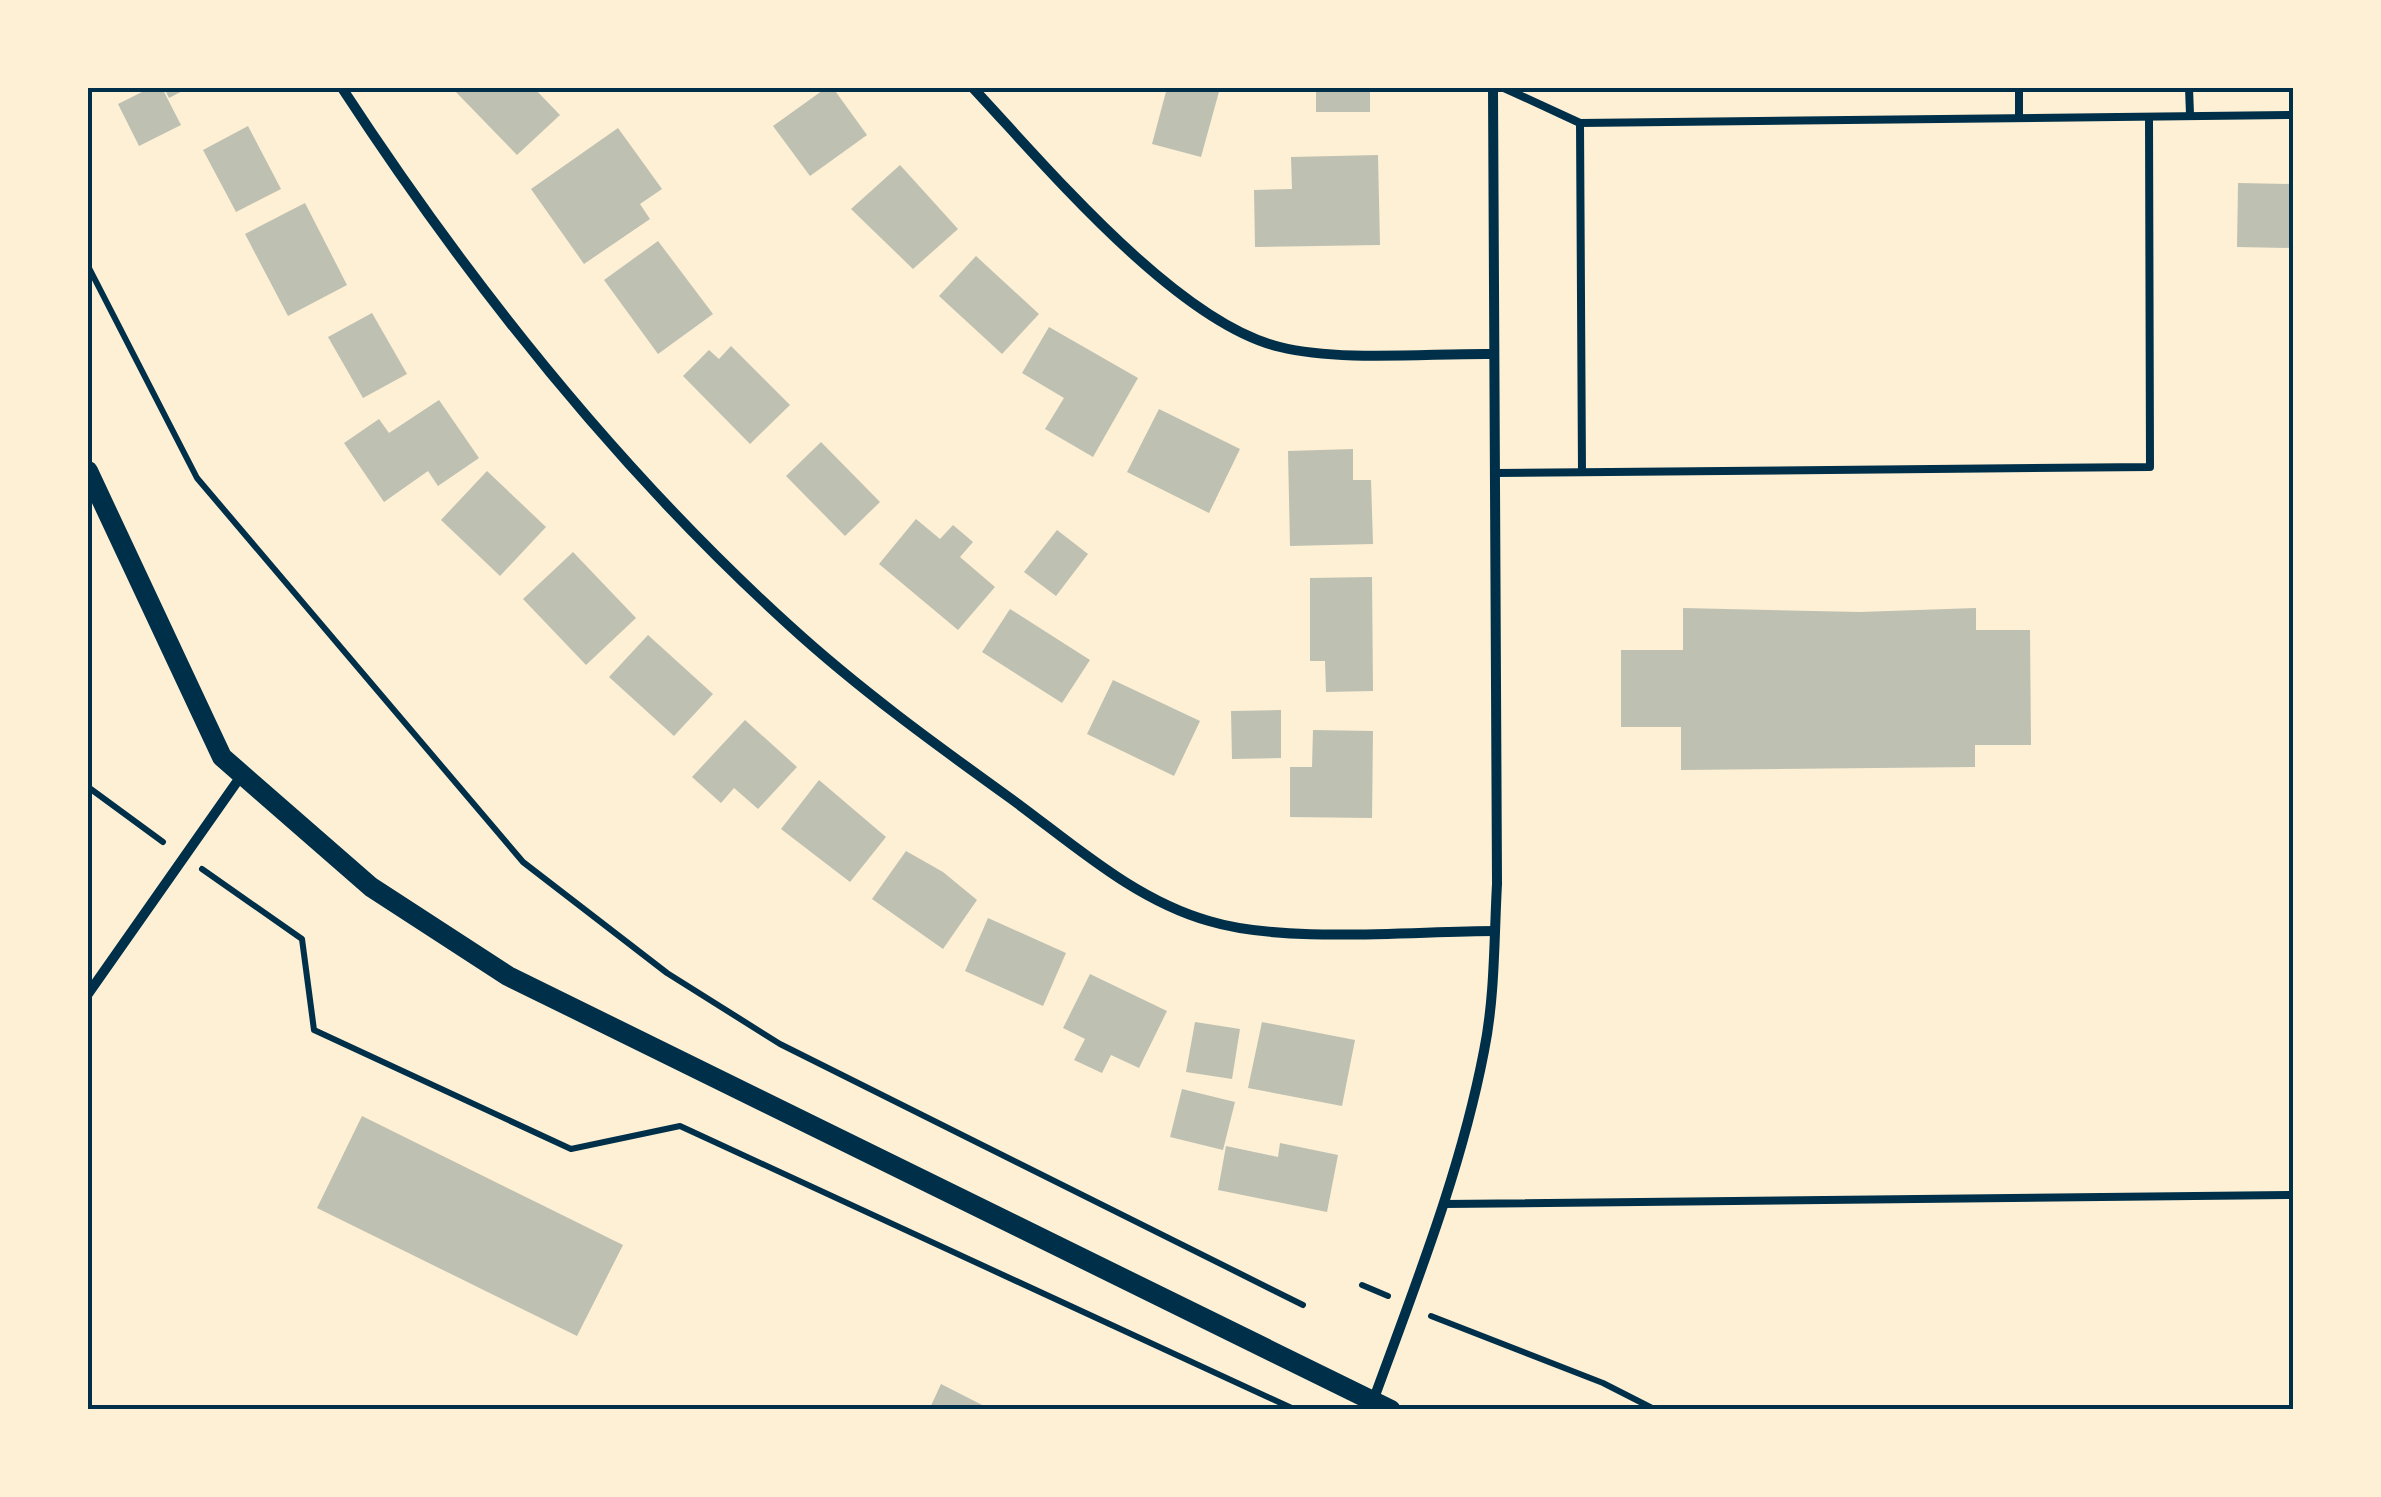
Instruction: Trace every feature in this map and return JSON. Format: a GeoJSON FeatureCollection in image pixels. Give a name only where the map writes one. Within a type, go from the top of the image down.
{"type":"FeatureCollection","features":[{"type":"Feature","properties":{"kind":"main road"},"geometry":{"type":"LineString","coordinates":[[88,471],[222,757],[371,886],[508,976],[1379,1407]]}},
{"type":"Feature","properties":{"kind":"street"},"geometry":{"type":"LineString","coordinates":[[342,88],[414,198],[511,330],[594,425],[790,626],[927,738],[1116,875],[1164,904],[1207,921],[1278,932],[1495,931]]}},
{"type":"Feature","properties":{"kind":"street"},"geometry":{"type":"LineString","coordinates":[[973,88],[1068,191],[1196,308],[1232,332],[1284,349],[1494,354]]}},
{"type":"Feature","properties":{"kind":"street"},"geometry":{"type":"LineString","coordinates":[[1379,1407],[1444,1204],[1485,1050],[1495,931],[1493,88]]}},
{"type":"Feature","properties":{"kind":"street"},"geometry":{"type":"LineString","coordinates":[[88,994],[241,776]]}},
{"type":"Feature","properties":{"kind":"lane"},"geometry":{"type":"LineString","coordinates":[[1504,88],[1580,124],[2190,114],[2294,116]]}},
{"type":"Feature","properties":{"kind":"lane"},"geometry":{"type":"LineString","coordinates":[[2019,88],[2019,118]]}},
{"type":"Feature","properties":{"kind":"lane"},"geometry":{"type":"LineString","coordinates":[[2189,88],[2190,114]]}},
{"type":"Feature","properties":{"kind":"lane"},"geometry":{"type":"LineString","coordinates":[[1495,473],[2150,467],[2149,116]]}},
{"type":"Feature","properties":{"kind":"lane"},"geometry":{"type":"LineString","coordinates":[[1580,124],[1582,472]]}},
{"type":"Feature","properties":{"kind":"lane"},"geometry":{"type":"LineString","coordinates":[[1444,1204],[2294,1195]]}},
{"type":"Feature","properties":{"kind":"path"},"geometry":{"type":"LineString","coordinates":[[88,266],[196,478],[523,862],[667,973],[780,1044],[1303,1305]]}},
{"type":"Feature","properties":{"kind":"path"},"geometry":{"type":"LineString","coordinates":[[88,787],[302,939],[314,1030],[571,1149],[680,1126],[1296,1410]]}},
{"type":"Feature","properties":{"kind":"path"},"geometry":{"type":"LineString","coordinates":[[1452,1325],[1603,1383],[1656,1410]]}},
{"type":"Feature","properties":{"kind":"building"},"geometry":{"type":"Polygon","coordinates":[[[150,88],[162,88],[181,125],[139,146],[118,104],[150,88]]]}},
{"type":"Feature","properties":{"kind":"building"},"geometry":{"type":"Polygon","coordinates":[[[164,88],[188,88],[169,98],[164,88]]]}},
{"type":"Feature","properties":{"kind":"building"},"geometry":{"type":"Polygon","coordinates":[[[452,88],[534,88],[560,115],[517,155],[452,88]]]}},
{"type":"Feature","properties":{"kind":"building"},"geometry":{"type":"Polygon","coordinates":[[[826,88],[833,88],[867,135],[810,176],[773,126],[826,88]]]}},
{"type":"Feature","properties":{"kind":"building"},"geometry":{"type":"Polygon","coordinates":[[[1167,88],[1220,88],[1201,157],[1152,144],[1167,88]]]}},
{"type":"Feature","properties":{"kind":"building"},"geometry":{"type":"Polygon","coordinates":[[[1316,88],[1370,88],[1370,112],[1316,112],[1316,88]]]}},
{"type":"Feature","properties":{"kind":"building"},"geometry":{"type":"Polygon","coordinates":[[[248,126],[281,189],[236,212],[203,150],[248,126]]]}},
{"type":"Feature","properties":{"kind":"building"},"geometry":{"type":"Polygon","coordinates":[[[618,128],[662,189],[640,204],[650,219],[584,264],[531,189],[618,128]]]}},
{"type":"Feature","properties":{"kind":"building"},"geometry":{"type":"Polygon","coordinates":[[[1378,155],[1380,245],[1255,247],[1254,190],[1292,189],[1291,157],[1378,155]]]}},
{"type":"Feature","properties":{"kind":"building"},"geometry":{"type":"Polygon","coordinates":[[[900,165],[958,229],[913,269],[851,209],[900,165]]]}},
{"type":"Feature","properties":{"kind":"building"},"geometry":{"type":"Polygon","coordinates":[[[2238,183],[2294,184],[2294,248],[2237,247],[2238,183]]]}},
{"type":"Feature","properties":{"kind":"building"},"geometry":{"type":"Polygon","coordinates":[[[305,203],[347,285],[288,316],[245,234],[305,203]]]}},
{"type":"Feature","properties":{"kind":"building"},"geometry":{"type":"Polygon","coordinates":[[[658,241],[713,314],[658,354],[604,280],[658,241]]]}},
{"type":"Feature","properties":{"kind":"building"},"geometry":{"type":"Polygon","coordinates":[[[976,256],[1039,314],[1002,354],[939,296],[976,256]]]}},
{"type":"Feature","properties":{"kind":"building"},"geometry":{"type":"Polygon","coordinates":[[[372,313],[407,374],[363,398],[328,337],[372,313]]]}},
{"type":"Feature","properties":{"kind":"building"},"geometry":{"type":"Polygon","coordinates":[[[1049,327],[1138,378],[1093,457],[1045,429],[1064,398],[1022,373],[1049,327]]]}},
{"type":"Feature","properties":{"kind":"building"},"geometry":{"type":"Polygon","coordinates":[[[731,346],[790,405],[750,444],[683,376],[709,350],[719,359],[731,346]]]}},
{"type":"Feature","properties":{"kind":"building"},"geometry":{"type":"Polygon","coordinates":[[[439,400],[479,458],[438,486],[428,471],[384,502],[344,443],[379,419],[389,433],[439,400]]]}},
{"type":"Feature","properties":{"kind":"building"},"geometry":{"type":"Polygon","coordinates":[[[1159,409],[1240,449],[1209,513],[1127,472],[1159,409]]]}},
{"type":"Feature","properties":{"kind":"building"},"geometry":{"type":"Polygon","coordinates":[[[821,442],[880,502],[845,536],[786,476],[821,442]]]}},
{"type":"Feature","properties":{"kind":"building"},"geometry":{"type":"Polygon","coordinates":[[[1353,449],[1353,480],[1371,480],[1373,544],[1290,546],[1288,451],[1353,449]]]}},
{"type":"Feature","properties":{"kind":"building"},"geometry":{"type":"Polygon","coordinates":[[[487,471],[546,527],[500,576],[441,520],[487,471]]]}},
{"type":"Feature","properties":{"kind":"building"},"geometry":{"type":"Polygon","coordinates":[[[916,519],[940,539],[953,525],[973,542],[960,557],[995,587],[958,630],[879,564],[916,519]]]}},
{"type":"Feature","properties":{"kind":"building"},"geometry":{"type":"Polygon","coordinates":[[[1057,530],[1088,554],[1056,596],[1024,572],[1057,530]]]}},
{"type":"Feature","properties":{"kind":"building"},"geometry":{"type":"Polygon","coordinates":[[[573,552],[636,618],[586,665],[523,599],[573,552]]]}},
{"type":"Feature","properties":{"kind":"building"},"geometry":{"type":"Polygon","coordinates":[[[1372,577],[1373,691],[1326,692],[1325,661],[1310,661],[1310,578],[1372,577]]]}},
{"type":"Feature","properties":{"kind":"building"},"geometry":{"type":"Polygon","coordinates":[[[1683,608],[1860,612],[1976,608],[1976,630],[2030,630],[2031,745],[1975,745],[1975,767],[1681,770],[1681,727],[1621,727],[1621,650],[1683,650],[1683,608]]]}},
{"type":"Feature","properties":{"kind":"building"},"geometry":{"type":"Polygon","coordinates":[[[1010,609],[1090,660],[1062,703],[982,652],[1010,609]]]}},
{"type":"Feature","properties":{"kind":"building"},"geometry":{"type":"Polygon","coordinates":[[[648,635],[713,694],[674,736],[609,677],[648,635]]]}},
{"type":"Feature","properties":{"kind":"building"},"geometry":{"type":"Polygon","coordinates":[[[1113,680],[1200,721],[1174,776],[1087,734],[1113,680]]]}},
{"type":"Feature","properties":{"kind":"building"},"geometry":{"type":"Polygon","coordinates":[[[1281,710],[1281,758],[1232,759],[1231,711],[1281,710]]]}},
{"type":"Feature","properties":{"kind":"building"},"geometry":{"type":"Polygon","coordinates":[[[745,720],[797,767],[758,809],[734,788],[721,803],[692,777],[745,720]]]}},
{"type":"Feature","properties":{"kind":"building"},"geometry":{"type":"Polygon","coordinates":[[[1313,730],[1373,731],[1372,818],[1290,817],[1290,767],[1312,767],[1313,730]]]}},
{"type":"Feature","properties":{"kind":"building"},"geometry":{"type":"Polygon","coordinates":[[[819,780],[886,837],[850,882],[781,829],[819,780]]]}},
{"type":"Feature","properties":{"kind":"building"},"geometry":{"type":"Polygon","coordinates":[[[906,851],[943,872],[977,900],[943,949],[872,899],[906,851]]]}},
{"type":"Feature","properties":{"kind":"building"},"geometry":{"type":"Polygon","coordinates":[[[988,918],[1066,953],[1043,1006],[965,971],[988,918]]]}},
{"type":"Feature","properties":{"kind":"building"},"geometry":{"type":"Polygon","coordinates":[[[1090,974],[1167,1011],[1139,1068],[1111,1055],[1102,1073],[1074,1060],[1085,1039],[1063,1028],[1090,974]]]}},
{"type":"Feature","properties":{"kind":"building"},"geometry":{"type":"Polygon","coordinates":[[[1195,1022],[1240,1029],[1232,1079],[1186,1072],[1195,1022]]]}},
{"type":"Feature","properties":{"kind":"building"},"geometry":{"type":"Polygon","coordinates":[[[1262,1022],[1355,1040],[1342,1106],[1248,1088],[1262,1022]]]}},
{"type":"Feature","properties":{"kind":"building"},"geometry":{"type":"Polygon","coordinates":[[[1182,1089],[1235,1102],[1223,1150],[1170,1137],[1182,1089]]]}},
{"type":"Feature","properties":{"kind":"building"},"geometry":{"type":"Polygon","coordinates":[[[362,1116],[623,1245],[577,1336],[317,1208],[362,1116]]]}},
{"type":"Feature","properties":{"kind":"building"},"geometry":{"type":"Polygon","coordinates":[[[1280,1143],[1338,1155],[1327,1212],[1218,1190],[1226,1146],[1278,1157],[1280,1143]]]}},
{"type":"Feature","properties":{"kind":"building"},"geometry":{"type":"Polygon","coordinates":[[[941,1384],[992,1410],[929,1410],[941,1384]]]}}]}
